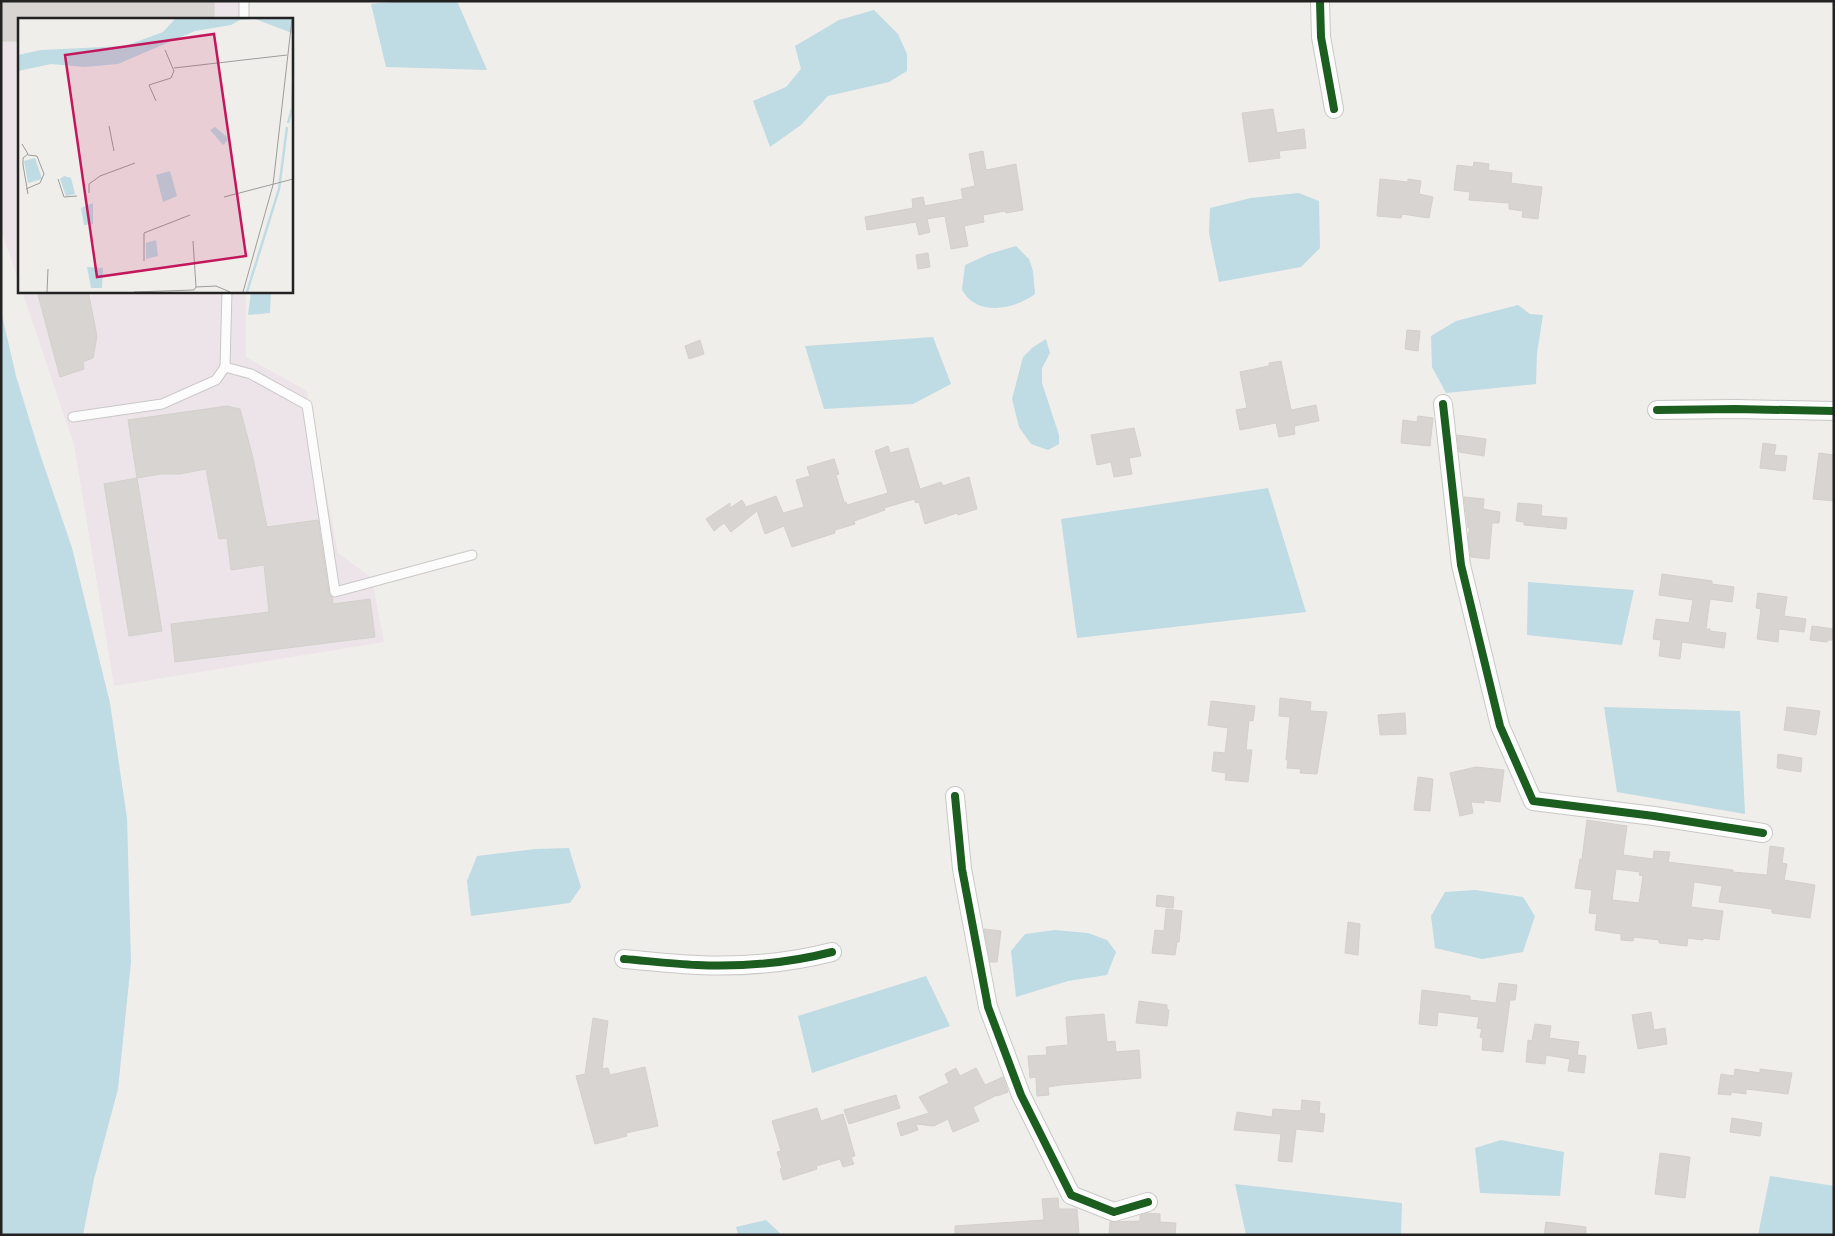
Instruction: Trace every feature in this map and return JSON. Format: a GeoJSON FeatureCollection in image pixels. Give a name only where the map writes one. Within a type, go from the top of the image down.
{"type":"FeatureCollection","features":[{"type":"Feature","properties":{"kind":"street"},"geometry":{"type":"LineString","coordinates":[[1320,1],[1321,37],[1334,109]]}},
{"type":"Feature","properties":{"kind":"street"},"geometry":{"type":"LineString","coordinates":[[1443,404],[1461,565],[1500,726],[1533,801],[1654,816],[1763,833]]}},
{"type":"Feature","properties":{"kind":"street"},"geometry":{"type":"LineString","coordinates":[[1657,410],[1735,409],[1834,412]]}},
{"type":"Feature","properties":{"kind":"street"},"geometry":{"type":"LineString","coordinates":[[956,796],[962,869],[988,1007],[1021,1095],[1071,1195],[1114,1212],[1148,1202]]}},
{"type":"Feature","properties":{"kind":"street"},"geometry":{"type":"LineString","coordinates":[[624,959],[698,965],[758,963],[804,959],[832,952]]}},
{"type":"Feature","properties":{"kind":"lane"},"geometry":{"type":"LineString","coordinates":[[244,1],[244,18]]}},
{"type":"Feature","properties":{"kind":"lane"},"geometry":{"type":"LineString","coordinates":[[73,416],[162,404],[216,380],[225,367],[227,292]]}},
{"type":"Feature","properties":{"kind":"lane"},"geometry":{"type":"LineString","coordinates":[[225,367],[251,374],[307,405],[335,592],[472,555]]}},
{"type":"Feature","properties":{"kind":"shaded area"},"geometry":{"type":"Polygon","coordinates":[[[1,1],[249,1],[249,18],[18,18],[18,279],[1,230],[1,1]]]}},
{"type":"Feature","properties":{"kind":"shaded area"},"geometry":{"type":"Polygon","coordinates":[[[22,292],[246,292],[246,357],[307,391],[338,553],[372,578],[384,642],[114,686],[74,445],[22,292]]]}},
{"type":"Feature","properties":{"kind":"water"},"geometry":{"type":"Polygon","coordinates":[[[402,1],[457,1],[487,70],[386,67],[371,4],[402,1]]]}},
{"type":"Feature","properties":{"kind":"water"},"geometry":{"type":"Polygon","coordinates":[[[874,10],[898,34],[907,54],[907,71],[889,82],[828,96],[801,125],[770,147],[753,101],[786,87],[801,69],[795,46],[839,20],[874,10]]]}},
{"type":"Feature","properties":{"kind":"water"},"geometry":{"type":"Polygon","coordinates":[[[1299,193],[1319,201],[1320,248],[1301,267],[1219,282],[1209,233],[1210,208],[1251,198],[1299,193]]]}},
{"type":"Feature","properties":{"kind":"water"},"geometry":{"type":"Polygon","coordinates":[[[1016,246],[1029,259],[1033,271],[1035,294],[1021,302],[1005,307],[988,308],[973,302],[962,290],[965,265],[989,254],[1016,246]]]}},
{"type":"Feature","properties":{"kind":"water"},"geometry":{"type":"Polygon","coordinates":[[[251,292],[271,292],[270,313],[248,315],[251,292]]]}},
{"type":"Feature","properties":{"kind":"water"},"geometry":{"type":"Polygon","coordinates":[[[1518,305],[1530,314],[1543,315],[1537,353],[1536,384],[1446,393],[1432,367],[1431,336],[1456,321],[1518,305]]]}},
{"type":"Feature","properties":{"kind":"water"},"geometry":{"type":"Polygon","coordinates":[[[1,311],[16,376],[72,548],[110,703],[127,818],[131,962],[118,1089],[94,1179],[83,1235],[1,1235],[1,311]]]}},
{"type":"Feature","properties":{"kind":"water"},"geometry":{"type":"Polygon","coordinates":[[[933,337],[951,384],[913,404],[824,409],[805,346],[933,337]]]}},
{"type":"Feature","properties":{"kind":"water"},"geometry":{"type":"Polygon","coordinates":[[[1046,339],[1050,353],[1042,368],[1042,383],[1059,435],[1059,444],[1048,450],[1031,444],[1019,427],[1012,399],[1023,357],[1032,348],[1046,339]]]}},
{"type":"Feature","properties":{"kind":"water"},"geometry":{"type":"Polygon","coordinates":[[[1268,488],[1306,612],[1077,638],[1061,519],[1268,488]]]}},
{"type":"Feature","properties":{"kind":"water"},"geometry":{"type":"Polygon","coordinates":[[[1528,582],[1634,590],[1622,645],[1527,635],[1528,582]]]}},
{"type":"Feature","properties":{"kind":"water"},"geometry":{"type":"Polygon","coordinates":[[[1604,707],[1740,711],[1745,814],[1617,792],[1604,707]]]}},
{"type":"Feature","properties":{"kind":"water"},"geometry":{"type":"Polygon","coordinates":[[[569,848],[581,887],[570,903],[471,916],[467,881],[477,856],[536,849],[569,848]]]}},
{"type":"Feature","properties":{"kind":"water"},"geometry":{"type":"Polygon","coordinates":[[[1475,890],[1523,897],[1535,916],[1523,952],[1482,959],[1435,948],[1431,916],[1445,892],[1475,890]]]}},
{"type":"Feature","properties":{"kind":"water"},"geometry":{"type":"Polygon","coordinates":[[[1055,930],[1088,933],[1107,940],[1116,952],[1107,975],[1068,981],[1016,997],[1011,951],[1025,934],[1055,930]]]}},
{"type":"Feature","properties":{"kind":"water"},"geometry":{"type":"Polygon","coordinates":[[[926,976],[950,1026],[812,1073],[798,1016],[926,976]]]}},
{"type":"Feature","properties":{"kind":"water"},"geometry":{"type":"Polygon","coordinates":[[[1501,1140],[1564,1152],[1560,1196],[1480,1193],[1475,1148],[1501,1140]]]}},
{"type":"Feature","properties":{"kind":"water"},"geometry":{"type":"Polygon","coordinates":[[[1770,1176],[1834,1186],[1834,1235],[1758,1235],[1770,1176]]]}},
{"type":"Feature","properties":{"kind":"water"},"geometry":{"type":"Polygon","coordinates":[[[1235,1184],[1402,1203],[1401,1235],[1246,1235],[1235,1184]]]}},
{"type":"Feature","properties":{"kind":"water"},"geometry":{"type":"Polygon","coordinates":[[[766,1220],[782,1235],[738,1235],[736,1227],[766,1220]]]}},
{"type":"Feature","properties":{"kind":"building"},"geometry":{"type":"Polygon","coordinates":[[[1,1],[214,1],[214,18],[18,18],[18,41],[1,41],[1,1]]]}},
{"type":"Feature","properties":{"kind":"building"},"geometry":{"type":"Polygon","coordinates":[[[1273,109],[1277,133],[1304,129],[1306,148],[1279,151],[1280,158],[1249,162],[1242,113],[1273,109]]]}},
{"type":"Feature","properties":{"kind":"building"},"geometry":{"type":"Polygon","coordinates":[[[983,151],[986,170],[1016,164],[1023,210],[983,215],[984,222],[964,226],[968,246],[951,249],[945,216],[927,219],[930,232],[919,235],[916,222],[867,230],[865,217],[913,208],[912,199],[923,197],[925,206],[963,199],[961,189],[975,186],[969,154],[983,151]]]}},
{"type":"Feature","properties":{"kind":"building"},"geometry":{"type":"Polygon","coordinates":[[[1474,162],[1489,164],[1488,170],[1512,173],[1511,183],[1542,187],[1538,219],[1522,217],[1523,211],[1509,209],[1509,203],[1469,200],[1470,192],[1454,190],[1457,165],[1473,167],[1474,162]]]}},
{"type":"Feature","properties":{"kind":"building"},"geometry":{"type":"Polygon","coordinates":[[[1380,179],[1408,182],[1408,179],[1421,181],[1419,194],[1433,197],[1429,218],[1402,214],[1401,218],[1377,216],[1380,179]]]}},
{"type":"Feature","properties":{"kind":"building"},"geometry":{"type":"Polygon","coordinates":[[[928,253],[930,267],[918,269],[916,255],[928,253]]]}},
{"type":"Feature","properties":{"kind":"building"},"geometry":{"type":"Polygon","coordinates":[[[37,292],[88,292],[97,336],[93,358],[83,362],[84,369],[60,377],[37,292]]]}},
{"type":"Feature","properties":{"kind":"building"},"geometry":{"type":"Polygon","coordinates":[[[1407,330],[1420,331],[1418,351],[1405,349],[1407,330]]]}},
{"type":"Feature","properties":{"kind":"building"},"geometry":{"type":"Polygon","coordinates":[[[700,340],[704,354],[689,359],[685,346],[700,340]]]}},
{"type":"Feature","properties":{"kind":"building"},"geometry":{"type":"Polygon","coordinates":[[[1281,361],[1291,410],[1316,405],[1319,421],[1294,426],[1295,434],[1279,437],[1276,423],[1240,430],[1236,410],[1247,408],[1240,372],[1269,366],[1269,363],[1281,361]]]}},
{"type":"Feature","properties":{"kind":"building"},"geometry":{"type":"Polygon","coordinates":[[[227,406],[240,409],[253,458],[267,527],[318,520],[329,593],[333,604],[370,599],[375,637],[175,662],[171,624],[269,612],[264,565],[231,570],[227,538],[219,539],[206,469],[180,474],[161,474],[137,478],[128,420],[227,406]]]}},
{"type":"Feature","properties":{"kind":"building"},"geometry":{"type":"Polygon","coordinates":[[[1418,416],[1433,418],[1430,446],[1401,443],[1403,420],[1417,422],[1418,416]]]}},
{"type":"Feature","properties":{"kind":"building"},"geometry":{"type":"Polygon","coordinates":[[[1134,428],[1141,456],[1129,458],[1132,474],[1114,477],[1111,462],[1097,465],[1091,435],[1134,428]]]}},
{"type":"Feature","properties":{"kind":"building"},"geometry":{"type":"Polygon","coordinates":[[[1457,435],[1486,439],[1484,456],[1459,452],[1457,435]]]}},
{"type":"Feature","properties":{"kind":"building"},"geometry":{"type":"Polygon","coordinates":[[[1763,443],[1776,445],[1774,455],[1787,456],[1785,471],[1760,468],[1763,443]]]}},
{"type":"Feature","properties":{"kind":"building"},"geometry":{"type":"Polygon","coordinates":[[[888,446],[890,453],[908,448],[920,489],[941,482],[943,486],[969,477],[977,509],[958,515],[957,513],[925,524],[919,502],[916,503],[914,499],[884,508],[885,510],[854,521],[855,524],[835,530],[835,533],[792,547],[784,526],[765,534],[757,511],[731,532],[724,523],[714,531],[706,519],[730,503],[730,508],[742,500],[746,507],[776,496],[783,513],[804,507],[796,480],[810,476],[807,467],[834,459],[839,474],[836,475],[844,502],[847,505],[888,493],[875,451],[888,446]]]}},
{"type":"Feature","properties":{"kind":"building"},"geometry":{"type":"Polygon","coordinates":[[[1819,453],[1834,455],[1834,501],[1813,499],[1819,453]]]}},
{"type":"Feature","properties":{"kind":"building"},"geometry":{"type":"Polygon","coordinates":[[[137,478],[162,631],[129,636],[104,484],[137,478]]]}},
{"type":"Feature","properties":{"kind":"building"},"geometry":{"type":"Polygon","coordinates":[[[1464,497],[1484,499],[1483,509],[1500,512],[1499,523],[1492,523],[1489,559],[1471,557],[1468,536],[1470,528],[1468,528],[1464,497]]]}},
{"type":"Feature","properties":{"kind":"building"},"geometry":{"type":"Polygon","coordinates":[[[1518,503],[1542,505],[1541,516],[1567,518],[1566,529],[1524,525],[1524,522],[1516,521],[1518,503]]]}},
{"type":"Feature","properties":{"kind":"building"},"geometry":{"type":"Polygon","coordinates":[[[1662,574],[1712,581],[1712,584],[1734,587],[1732,602],[1710,599],[1706,629],[1726,633],[1724,648],[1682,642],[1680,659],[1659,656],[1661,640],[1653,639],[1656,619],[1689,623],[1693,600],[1659,595],[1662,574]]]}},
{"type":"Feature","properties":{"kind":"building"},"geometry":{"type":"Polygon","coordinates":[[[1758,593],[1787,597],[1784,616],[1806,619],[1804,632],[1779,629],[1778,642],[1757,639],[1761,609],[1756,608],[1758,593]]]}},
{"type":"Feature","properties":{"kind":"building"},"geometry":{"type":"Polygon","coordinates":[[[1812,626],[1834,629],[1834,640],[1828,640],[1827,642],[1810,640],[1812,626]]]}},
{"type":"Feature","properties":{"kind":"building"},"geometry":{"type":"Polygon","coordinates":[[[1280,698],[1311,702],[1310,711],[1327,712],[1317,774],[1300,773],[1301,769],[1287,768],[1290,717],[1279,716],[1280,698]]]}},
{"type":"Feature","properties":{"kind":"building"},"geometry":{"type":"Polygon","coordinates":[[[1211,701],[1255,706],[1253,721],[1249,720],[1246,750],[1252,750],[1248,782],[1225,780],[1226,773],[1212,771],[1214,752],[1225,753],[1228,728],[1208,725],[1211,701]]]}},
{"type":"Feature","properties":{"kind":"building"},"geometry":{"type":"Polygon","coordinates":[[[1787,707],[1820,711],[1816,735],[1784,730],[1787,707]]]}},
{"type":"Feature","properties":{"kind":"building"},"geometry":{"type":"Polygon","coordinates":[[[1405,713],[1406,734],[1380,735],[1378,715],[1405,713]]]}},
{"type":"Feature","properties":{"kind":"building"},"geometry":{"type":"Polygon","coordinates":[[[1778,754],[1802,758],[1801,772],[1777,768],[1778,754]]]}},
{"type":"Feature","properties":{"kind":"building"},"geometry":{"type":"Polygon","coordinates":[[[1476,767],[1504,770],[1500,802],[1484,800],[1484,803],[1471,802],[1473,813],[1460,816],[1450,773],[1476,767]]]}},
{"type":"Feature","properties":{"kind":"building"},"geometry":{"type":"Polygon","coordinates":[[[1418,777],[1433,779],[1430,811],[1414,810],[1418,777]]]}},
{"type":"Feature","properties":{"kind":"building"},"geometry":{"type":"Polygon","coordinates":[[[1587,820],[1627,826],[1623,855],[1653,859],[1654,851],[1670,852],[1668,862],[1733,870],[1733,872],[1767,875],[1770,846],[1784,848],[1782,863],[1787,864],[1784,880],[1815,885],[1810,918],[1772,913],[1772,909],[1719,902],[1722,886],[1694,882],[1691,907],[1723,911],[1719,940],[1688,938],[1687,946],[1659,943],[1659,940],[1634,937],[1633,941],[1621,940],[1621,934],[1595,930],[1597,914],[1589,913],[1592,890],[1575,888],[1580,859],[1582,859],[1587,820]],[[1616,869],[1612,900],[1639,903],[1643,876],[1639,875],[1640,872],[1616,869]]]}},
{"type":"Feature","properties":{"kind":"building"},"geometry":{"type":"Polygon","coordinates":[[[1157,895],[1174,897],[1173,908],[1156,906],[1157,895]]]}},
{"type":"Feature","properties":{"kind":"building"},"geometry":{"type":"Polygon","coordinates":[[[1166,909],[1182,911],[1179,942],[1177,942],[1175,955],[1152,953],[1155,930],[1164,931],[1166,909]]]}},
{"type":"Feature","properties":{"kind":"building"},"geometry":{"type":"Polygon","coordinates":[[[1348,922],[1360,924],[1358,955],[1345,953],[1348,922]]]}},
{"type":"Feature","properties":{"kind":"building"},"geometry":{"type":"Polygon","coordinates":[[[984,929],[1001,931],[997,962],[990,962],[984,929]]]}},
{"type":"Feature","properties":{"kind":"building"},"geometry":{"type":"Polygon","coordinates":[[[1499,983],[1517,985],[1515,1000],[1510,1000],[1503,1052],[1482,1050],[1483,1038],[1480,1037],[1482,1029],[1477,1028],[1479,1017],[1438,1012],[1437,1026],[1419,1024],[1422,990],[1470,996],[1470,1000],[1496,1003],[1499,983]]]}},
{"type":"Feature","properties":{"kind":"building"},"geometry":{"type":"Polygon","coordinates":[[[1139,1001],[1167,1005],[1169,1010],[1167,1026],[1136,1023],[1139,1001]]]}},
{"type":"Feature","properties":{"kind":"building"},"geometry":{"type":"Polygon","coordinates":[[[1651,1012],[1654,1030],[1665,1028],[1667,1044],[1638,1049],[1632,1015],[1651,1012]]]}},
{"type":"Feature","properties":{"kind":"building"},"geometry":{"type":"Polygon","coordinates":[[[1104,1014],[1107,1042],[1115,1041],[1116,1052],[1139,1050],[1141,1078],[1048,1087],[1049,1095],[1037,1096],[1036,1077],[1030,1078],[1028,1056],[1047,1055],[1046,1047],[1068,1045],[1066,1017],[1104,1014]]]}},
{"type":"Feature","properties":{"kind":"building"},"geometry":{"type":"Polygon","coordinates":[[[593,1018],[608,1021],[602,1069],[608,1068],[610,1075],[645,1067],[658,1126],[626,1133],[627,1136],[595,1144],[576,1076],[585,1074],[593,1018]]]}},
{"type":"Feature","properties":{"kind":"building"},"geometry":{"type":"Polygon","coordinates":[[[1535,1024],[1551,1026],[1549,1038],[1579,1042],[1577,1055],[1586,1056],[1584,1073],[1568,1071],[1570,1059],[1546,1055],[1545,1064],[1526,1062],[1528,1040],[1532,1041],[1535,1024]]]}},
{"type":"Feature","properties":{"kind":"building"},"geometry":{"type":"Polygon","coordinates":[[[956,1068],[960,1076],[976,1068],[985,1085],[1003,1077],[1008,1092],[997,1095],[973,1107],[979,1121],[953,1132],[948,1119],[934,1126],[916,1124],[918,1130],[901,1136],[897,1123],[929,1113],[919,1097],[949,1083],[945,1074],[956,1068]]]}},
{"type":"Feature","properties":{"kind":"building"},"geometry":{"type":"Polygon","coordinates":[[[1735,1069],[1760,1073],[1760,1069],[1792,1073],[1788,1094],[1746,1089],[1746,1094],[1731,1092],[1731,1095],[1718,1094],[1721,1074],[1734,1076],[1735,1069]]]}},
{"type":"Feature","properties":{"kind":"building"},"geometry":{"type":"Polygon","coordinates":[[[896,1095],[900,1108],[849,1124],[844,1110],[896,1095]]]}},
{"type":"Feature","properties":{"kind":"building"},"geometry":{"type":"Polygon","coordinates":[[[1302,1100],[1320,1102],[1319,1113],[1325,1114],[1323,1132],[1296,1129],[1292,1162],[1278,1161],[1281,1134],[1234,1130],[1237,1112],[1272,1117],[1273,1109],[1301,1111],[1302,1100]]]}},
{"type":"Feature","properties":{"kind":"building"},"geometry":{"type":"Polygon","coordinates":[[[817,1108],[821,1121],[843,1114],[855,1156],[851,1157],[854,1164],[843,1167],[840,1159],[816,1166],[817,1169],[783,1180],[780,1169],[782,1168],[777,1152],[781,1151],[772,1121],[817,1108]]]}},
{"type":"Feature","properties":{"kind":"building"},"geometry":{"type":"Polygon","coordinates":[[[1732,1118],[1762,1123],[1760,1136],[1730,1132],[1732,1118]]]}},
{"type":"Feature","properties":{"kind":"building"},"geometry":{"type":"Polygon","coordinates":[[[1660,1153],[1690,1157],[1685,1198],[1655,1194],[1660,1153]]]}},
{"type":"Feature","properties":{"kind":"building"},"geometry":{"type":"Polygon","coordinates":[[[1058,1198],[1059,1209],[1077,1209],[1079,1235],[955,1235],[955,1226],[1044,1220],[1042,1199],[1058,1198]]]}},
{"type":"Feature","properties":{"kind":"building"},"geometry":{"type":"Polygon","coordinates":[[[1147,1213],[1160,1214],[1160,1222],[1176,1223],[1175,1235],[1109,1235],[1110,1222],[1140,1221],[1140,1215],[1147,1213]]]}},
{"type":"Feature","properties":{"kind":"building"},"geometry":{"type":"Polygon","coordinates":[[[1546,1222],[1586,1227],[1586,1235],[1544,1235],[1546,1222]]]}},
{"type":"Feature","properties":{"kind":"cycle path"},"geometry":{"type":"LineString","coordinates":[[1320,1],[1321,37],[1334,109]]}},
{"type":"Feature","properties":{"kind":"cycle path"},"geometry":{"type":"LineString","coordinates":[[1443,404],[1461,565],[1500,726],[1533,801],[1654,816],[1763,833]]}},
{"type":"Feature","properties":{"kind":"cycle path"},"geometry":{"type":"LineString","coordinates":[[1657,410],[1834,411]]}},
{"type":"Feature","properties":{"kind":"cycle path"},"geometry":{"type":"LineString","coordinates":[[955,796],[962,869],[988,1007],[1021,1095],[1071,1195],[1114,1212],[1148,1202]]}},
{"type":"Feature","properties":{"kind":"cycle path"},"geometry":{"type":"LineString","coordinates":[[624,959],[688,965],[731,965],[782,961],[832,952]]}}]}
